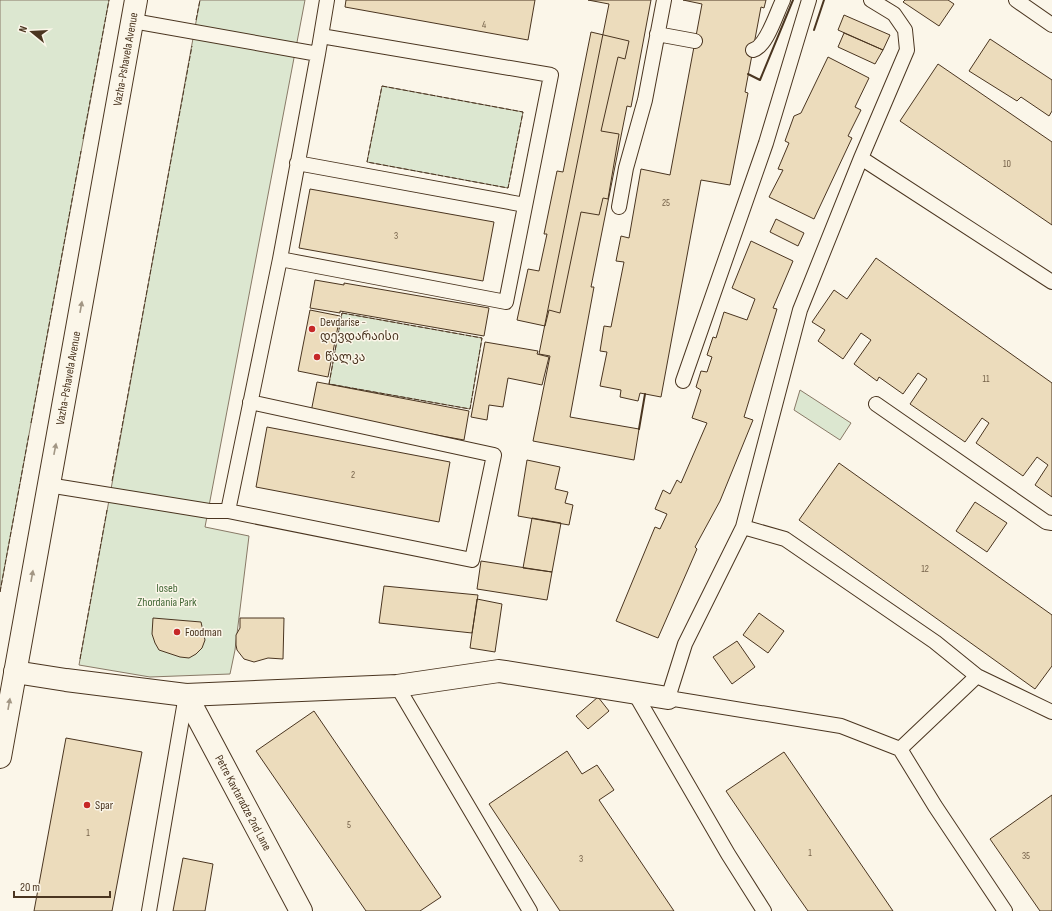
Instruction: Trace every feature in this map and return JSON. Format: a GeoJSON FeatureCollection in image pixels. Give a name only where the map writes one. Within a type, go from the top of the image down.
{"type":"FeatureCollection","features":[{"type":"Feature","properties":{"kind":"street","name":"Vazha-Pshavela Avenue"},"geometry":{"type":"LineString","coordinates":[[0,757],[134,10]]}},
{"type":"Feature","properties":{"kind":"street"},"geometry":{"type":"LineString","coordinates":[[15,672],[66,680],[186,694],[397,686],[499,671],[668,698]]}},
{"type":"Feature","properties":{"kind":"street","name":"Petre Kavtaradze 2nd Lane"},"geometry":{"type":"LineString","coordinates":[[186,694],[301,911]]}},
{"type":"Feature","properties":{"kind":"lane"},"geometry":{"type":"LineString","coordinates":[[228,511],[280,259],[327,0]]}},
{"type":"Feature","properties":{"kind":"lane"},"geometry":{"type":"LineString","coordinates":[[619,207],[626,168],[645,100],[664,0]]}},
{"type":"Feature","properties":{"kind":"lane"},"geometry":{"type":"LineString","coordinates":[[753,50],[760,48],[765,41],[783,0]]}},
{"type":"Feature","properties":{"kind":"lane"},"geometry":{"type":"LineString","coordinates":[[683,381],[766,143],[809,0]]}},
{"type":"Feature","properties":{"kind":"lane"},"geometry":{"type":"LineString","coordinates":[[871,0],[894,14],[905,30],[907,50],[861,158],[800,310],[743,527],[685,644],[668,698],[841,726],[900,749],[935,806],[1005,911]]}},
{"type":"Feature","properties":{"kind":"lane"},"geometry":{"type":"LineString","coordinates":[[1016,0],[1052,25]]}},
{"type":"Feature","properties":{"kind":"lane"},"geometry":{"type":"LineString","coordinates":[[134,10],[318,54]]}},
{"type":"Feature","properties":{"kind":"lane"},"geometry":{"type":"LineString","coordinates":[[657,34],[695,41]]}},
{"type":"Feature","properties":{"kind":"lane"},"geometry":{"type":"LineString","coordinates":[[280,259],[506,302],[551,75],[321,36]]}},
{"type":"Feature","properties":{"kind":"lane"},"geometry":{"type":"LineString","coordinates":[[861,158],[1052,282]]}},
{"type":"Feature","properties":{"kind":"lane"},"geometry":{"type":"LineString","coordinates":[[297,163],[525,205]]}},
{"type":"Feature","properties":{"kind":"lane"},"geometry":{"type":"LineString","coordinates":[[48,485],[209,511],[228,511],[472,560],[494,455],[250,402]]}},
{"type":"Feature","properties":{"kind":"lane"},"geometry":{"type":"LineString","coordinates":[[876,404],[1046,522],[1052,523]]}},
{"type":"Feature","properties":{"kind":"lane"},"geometry":{"type":"LineString","coordinates":[[743,527],[785,539],[935,642],[977,676],[1052,712]]}},
{"type":"Feature","properties":{"kind":"lane"},"geometry":{"type":"LineString","coordinates":[[900,749],[977,676]]}},
{"type":"Feature","properties":{"kind":"lane"},"geometry":{"type":"LineString","coordinates":[[397,686],[530,911]]}},
{"type":"Feature","properties":{"kind":"lane"},"geometry":{"type":"LineString","coordinates":[[634,692],[728,854],[764,911]]}},
{"type":"Feature","properties":{"kind":"lane"},"geometry":{"type":"LineString","coordinates":[[149,911],[186,694]]}},
{"type":"Feature","properties":{"kind":"green space"},"geometry":{"type":"Polygon","coordinates":[[[0,0],[109,0],[0,592],[0,0]]]}},
{"type":"Feature","properties":{"kind":"green space","name":"Ioseb Zhordania Park"},"geometry":{"type":"Polygon","coordinates":[[[200,0],[305,0],[205,527],[249,536],[235,650],[230,674],[150,677],[79,665],[200,0]]]}},
{"type":"Feature","properties":{"kind":"green space"},"geometry":{"type":"Polygon","coordinates":[[[382,86],[523,112],[508,188],[367,162],[382,86]]]}},
{"type":"Feature","properties":{"kind":"green space"},"geometry":{"type":"Polygon","coordinates":[[[342,313],[482,338],[470,409],[329,384],[342,313]]]}},
{"type":"Feature","properties":{"kind":"green space"},"geometry":{"type":"Polygon","coordinates":[[[800,390],[851,423],[840,440],[794,410],[800,390]]]}},
{"type":"Feature","properties":{"kind":"building"},"geometry":{"type":"Polygon","coordinates":[[[346,0],[535,0],[528,40],[345,7],[346,0]]]}},
{"type":"Feature","properties":{"kind":"building"},"geometry":{"type":"Polygon","coordinates":[[[588,0],[651,0],[631,107],[627,106],[591,287],[594,287],[570,417],[639,429],[634,460],[533,441],[550,356],[539,354],[609,4],[588,0]]]}},
{"type":"Feature","properties":{"kind":"building"},"geometry":{"type":"Polygon","coordinates":[[[683,0],[766,0],[764,8],[761,7],[745,92],[748,93],[730,185],[701,180],[661,397],[640,393],[638,401],[620,397],[621,390],[600,386],[607,352],[600,351],[604,326],[611,327],[624,262],[616,261],[621,236],[629,238],[641,169],[670,175],[702,4],[683,0]]]}},
{"type":"Feature","properties":{"kind":"building"},"geometry":{"type":"Polygon","coordinates":[[[905,0],[948,0],[954,4],[939,26],[903,2],[905,0]]]}},
{"type":"Feature","properties":{"kind":"building"},"geometry":{"type":"Polygon","coordinates":[[[844,15],[890,35],[883,50],[838,30],[844,15]]]}},
{"type":"Feature","properties":{"kind":"building"},"geometry":{"type":"Polygon","coordinates":[[[591,32],[629,41],[625,59],[618,57],[601,131],[619,134],[608,199],[603,198],[599,215],[581,212],[560,313],[549,310],[545,326],[517,320],[528,269],[539,271],[547,234],[544,234],[557,171],[563,172],[591,32]]]}},
{"type":"Feature","properties":{"kind":"building"},"geometry":{"type":"Polygon","coordinates":[[[844,33],[883,50],[875,64],[838,47],[844,33]]]}},
{"type":"Feature","properties":{"kind":"building"},"geometry":{"type":"Polygon","coordinates":[[[990,39],[1052,80],[1052,111],[1049,116],[1021,97],[1017,101],[969,71],[990,39]]]}},
{"type":"Feature","properties":{"kind":"building"},"geometry":{"type":"Polygon","coordinates":[[[828,57],[869,78],[855,107],[861,110],[848,136],[852,138],[814,219],[769,197],[783,170],[778,169],[789,143],[785,141],[794,116],[801,113],[828,57]]]}},
{"type":"Feature","properties":{"kind":"building"},"geometry":{"type":"Polygon","coordinates":[[[938,64],[1052,142],[1052,225],[900,121],[938,64]]]}},
{"type":"Feature","properties":{"kind":"building"},"geometry":{"type":"Polygon","coordinates":[[[310,189],[494,222],[483,281],[299,248],[310,189]]]}},
{"type":"Feature","properties":{"kind":"building"},"geometry":{"type":"Polygon","coordinates":[[[776,219],[804,233],[798,246],[770,232],[776,219]]]}},
{"type":"Feature","properties":{"kind":"building"},"geometry":{"type":"Polygon","coordinates":[[[751,241],[793,261],[773,308],[777,309],[744,417],[753,420],[720,501],[695,547],[697,549],[658,638],[616,621],[655,527],[660,529],[667,514],[655,509],[663,490],[670,494],[677,480],[681,483],[707,423],[692,418],[701,390],[696,387],[701,371],[707,372],[712,357],[707,355],[713,337],[716,338],[724,312],[747,320],[755,299],[732,288],[751,241]]]}},
{"type":"Feature","properties":{"kind":"building"},"geometry":{"type":"Polygon","coordinates":[[[876,258],[1052,383],[1052,497],[1035,485],[1048,465],[1037,457],[1023,476],[976,443],[989,423],[982,418],[965,442],[910,404],[927,379],[918,373],[903,394],[879,377],[877,381],[854,364],[871,340],[861,333],[843,359],[818,341],[825,330],[812,322],[834,290],[847,299],[876,258]]]}},
{"type":"Feature","properties":{"kind":"building"},"geometry":{"type":"Polygon","coordinates":[[[315,280],[344,285],[344,283],[489,308],[484,336],[340,311],[340,313],[310,308],[315,280]]]}},
{"type":"Feature","properties":{"kind":"building"},"geometry":{"type":"Polygon","coordinates":[[[310,310],[340,316],[328,377],[298,371],[310,310]]]}},
{"type":"Feature","properties":{"kind":"building"},"geometry":{"type":"Polygon","coordinates":[[[485,342],[538,351],[537,354],[549,357],[542,385],[508,378],[503,407],[489,405],[487,420],[471,417],[485,342]]]}},
{"type":"Feature","properties":{"kind":"building"},"geometry":{"type":"Polygon","coordinates":[[[317,382],[469,411],[464,440],[311,412],[317,382]]]}},
{"type":"Feature","properties":{"kind":"building"},"geometry":{"type":"Polygon","coordinates":[[[267,427],[450,462],[439,522],[256,487],[267,427]]]}},
{"type":"Feature","properties":{"kind":"building"},"geometry":{"type":"Polygon","coordinates":[[[527,460],[560,467],[555,489],[568,492],[565,503],[573,505],[569,525],[518,516],[527,460]]]}},
{"type":"Feature","properties":{"kind":"building"},"geometry":{"type":"Polygon","coordinates":[[[839,463],[1052,615],[1052,666],[1035,689],[799,520],[839,463]]]}},
{"type":"Feature","properties":{"kind":"building"},"geometry":{"type":"Polygon","coordinates":[[[975,502],[1007,523],[987,552],[956,531],[975,502]]]}},
{"type":"Feature","properties":{"kind":"building"},"geometry":{"type":"Polygon","coordinates":[[[532,518],[561,523],[552,572],[523,568],[532,518]]]}},
{"type":"Feature","properties":{"kind":"building"},"geometry":{"type":"Polygon","coordinates":[[[481,561],[552,572],[547,600],[477,589],[481,561]]]}},
{"type":"Feature","properties":{"kind":"building"},"geometry":{"type":"Polygon","coordinates":[[[384,586],[478,595],[472,633],[379,623],[384,586]]]}},
{"type":"Feature","properties":{"kind":"building"},"geometry":{"type":"Polygon","coordinates":[[[477,599],[502,604],[495,652],[470,648],[477,599]]]}},
{"type":"Feature","properties":{"kind":"building"},"geometry":{"type":"Polygon","coordinates":[[[759,613],[784,631],[768,653],[743,635],[759,613]]]}},
{"type":"Feature","properties":{"kind":"building"},"geometry":{"type":"Polygon","coordinates":[[[153,618],[201,622],[205,640],[202,648],[189,658],[180,657],[159,650],[152,634],[153,618]]]}},
{"type":"Feature","properties":{"kind":"building"},"geometry":{"type":"Polygon","coordinates":[[[240,618],[284,618],[283,659],[268,658],[254,662],[244,659],[237,650],[236,645],[236,635],[240,628],[240,618]]]}},
{"type":"Feature","properties":{"kind":"building"},"geometry":{"type":"Polygon","coordinates":[[[737,641],[755,667],[732,684],[713,657],[737,641]]]}},
{"type":"Feature","properties":{"kind":"building"},"geometry":{"type":"Polygon","coordinates":[[[598,697],[609,711],[588,729],[576,716],[598,697]]]}},
{"type":"Feature","properties":{"kind":"building"},"geometry":{"type":"Polygon","coordinates":[[[314,711],[441,897],[420,911],[366,911],[256,751],[314,711]]]}},
{"type":"Feature","properties":{"kind":"building"},"geometry":{"type":"Polygon","coordinates":[[[66,738],[142,752],[112,911],[34,911],[66,738]]]}},
{"type":"Feature","properties":{"kind":"building"},"geometry":{"type":"Polygon","coordinates":[[[567,751],[582,774],[597,765],[614,790],[599,800],[674,911],[560,911],[489,804],[567,751]]]}},
{"type":"Feature","properties":{"kind":"building"},"geometry":{"type":"Polygon","coordinates":[[[784,752],[893,911],[808,911],[787,881],[726,791],[784,752]]]}},
{"type":"Feature","properties":{"kind":"building"},"geometry":{"type":"Polygon","coordinates":[[[1052,795],[1052,911],[1040,911],[990,839],[1052,795]]]}},
{"type":"Feature","properties":{"kind":"building"},"geometry":{"type":"Polygon","coordinates":[[[183,858],[213,864],[205,911],[173,911],[183,858]]]}},
{"type":"Feature","properties":{"kind":"fence"},"geometry":{"type":"LineString","coordinates":[[83,139],[109,0]]}},
{"type":"Feature","properties":{"kind":"fence"},"geometry":{"type":"LineString","coordinates":[[196,20],[200,0]]}},
{"type":"Feature","properties":{"kind":"fence"},"geometry":{"type":"LineString","coordinates":[[112,481],[192,46]]}},
{"type":"Feature","properties":{"kind":"fence"},"geometry":{"type":"LineString","coordinates":[[382,86],[523,112],[508,188],[367,162],[382,86]]}},
{"type":"Feature","properties":{"kind":"fence"},"geometry":{"type":"LineString","coordinates":[[31,423],[81,151]]}},
{"type":"Feature","properties":{"kind":"fence"},"geometry":{"type":"LineString","coordinates":[[342,313],[482,338],[470,409],[329,384],[342,313]]}},
{"type":"Feature","properties":{"kind":"fence"},"geometry":{"type":"LineString","coordinates":[[0,592],[29,434]]}},
{"type":"Feature","properties":{"kind":"fence"},"geometry":{"type":"LineString","coordinates":[[80,659],[107,510]]}},
{"type":"Feature","properties":{"kind":"wall"},"geometry":{"type":"LineString","coordinates":[[748,74],[760,80],[793,0]]}},
{"type":"Feature","properties":{"kind":"wall"},"geometry":{"type":"LineString","coordinates":[[814,30],[824,0]]}},
{"type":"Feature","properties":{"kind":"wall"},"geometry":{"type":"LineString","coordinates":[[639,429],[645,394]]}},
{"type":"Feature","properties":{"kind":"place","name":"Devdarise - დევდარაისი"},"geometry":{"type":"Point","coordinates":[312,329]}},
{"type":"Feature","properties":{"kind":"place","name":"წალკა"},"geometry":{"type":"Point","coordinates":[317,357]}},
{"type":"Feature","properties":{"kind":"place","name":"Foodman"},"geometry":{"type":"Point","coordinates":[177,632]}},
{"type":"Feature","properties":{"kind":"place","name":"Spar"},"geometry":{"type":"Point","coordinates":[87,805]}}]}
